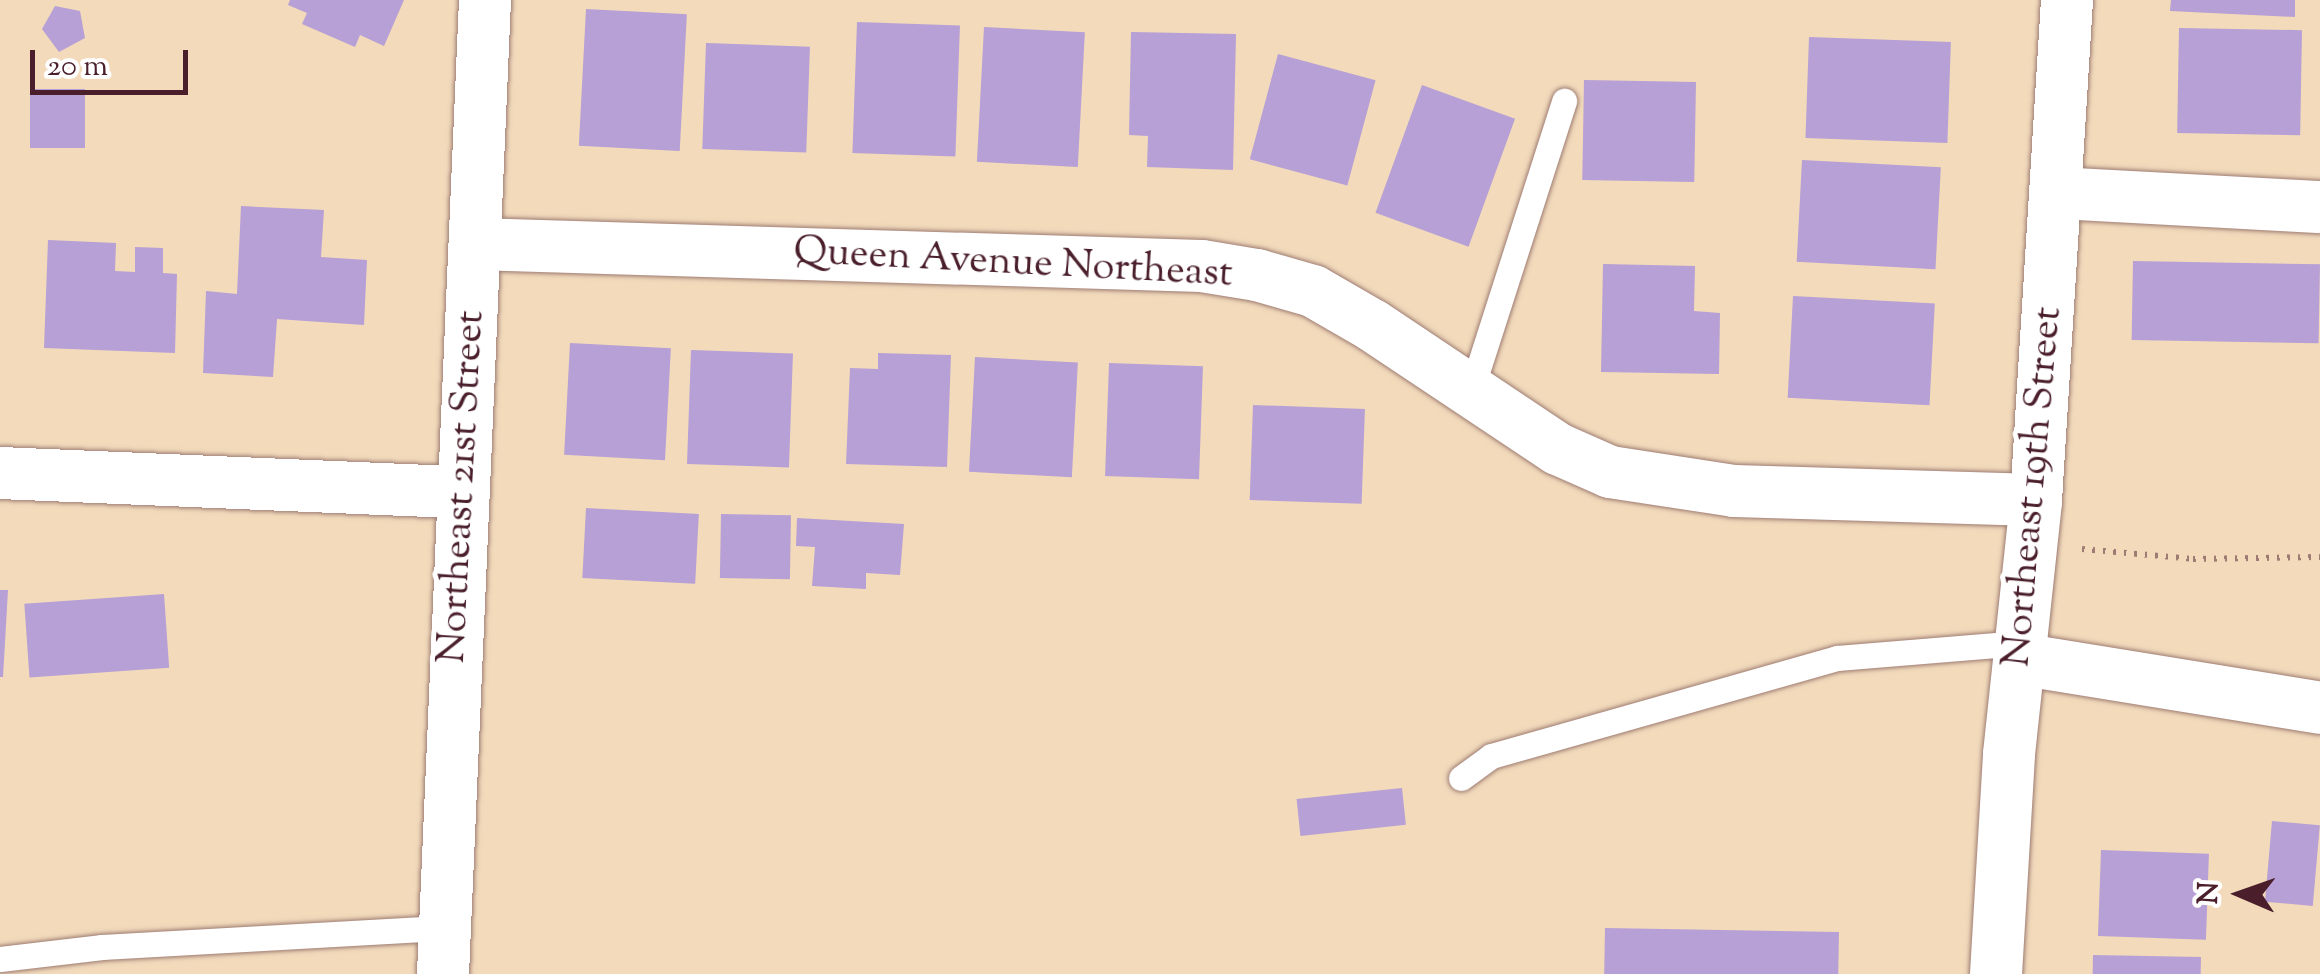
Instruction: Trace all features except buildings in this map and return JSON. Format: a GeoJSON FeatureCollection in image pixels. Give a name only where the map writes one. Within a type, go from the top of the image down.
{"type":"FeatureCollection","features":[{"type":"Feature","properties":{"kind":"street","name":"Northeast 21st Street"},"geometry":{"type":"LineString","coordinates":[[444,951],[485,0]]}},
{"type":"Feature","properties":{"kind":"street","name":"Northeast 19th Street"},"geometry":{"type":"LineString","coordinates":[[1996,974],[2058,193],[2067,0]]}},
{"type":"Feature","properties":{"kind":"street"},"geometry":{"type":"LineString","coordinates":[[2058,193],[2320,207]]}},
{"type":"Feature","properties":{"kind":"street","name":"Queen Avenue Northeast"},"geometry":{"type":"LineString","coordinates":[[475,244],[1202,266],[1314,292],[1558,449],[1610,472],[1676,485],[2034,522]]}},
{"type":"Feature","properties":{"kind":"street"},"geometry":{"type":"LineString","coordinates":[[0,473],[461,492]]}},
{"type":"Feature","properties":{"kind":"street"},"geometry":{"type":"LineString","coordinates":[[2020,651],[2320,708]]}},
{"type":"Feature","properties":{"kind":"lane"},"geometry":{"type":"LineString","coordinates":[[1472,391],[1564,101]]}},
{"type":"Feature","properties":{"kind":"lane"},"geometry":{"type":"LineString","coordinates":[[1460,778],[1491,756],[1838,658],[2020,651]]}},
{"type":"Feature","properties":{"kind":"lane"},"geometry":{"type":"LineString","coordinates":[[0,959],[102,947],[444,951]]}},
{"type":"Feature","properties":{"kind":"path"},"geometry":{"type":"LineString","coordinates":[[2034,522],[2193,559],[2320,557]]}}]}
